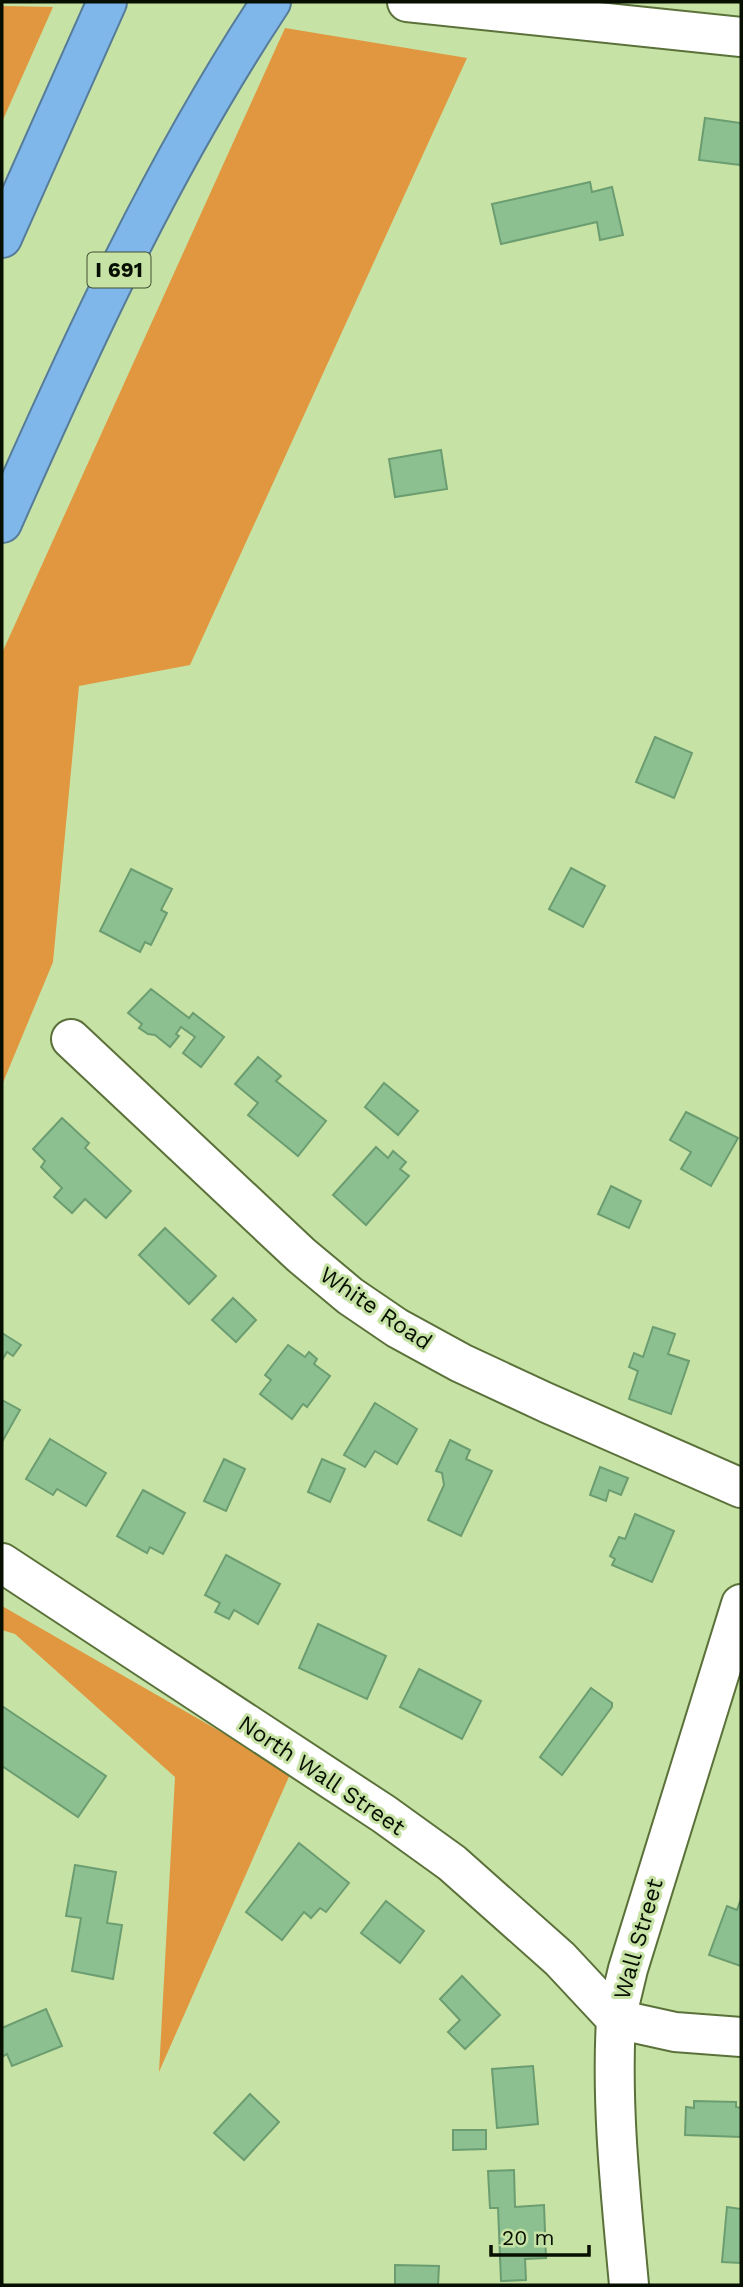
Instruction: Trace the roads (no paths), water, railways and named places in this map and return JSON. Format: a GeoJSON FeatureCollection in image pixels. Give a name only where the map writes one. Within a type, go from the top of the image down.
{"type":"FeatureCollection","features":[{"type":"Feature","properties":{"kind":"highway"},"geometry":{"type":"LineString","coordinates":[[2,238],[104,7]]}},
{"type":"Feature","properties":{"kind":"highway","name":"I 691"},"geometry":{"type":"LineString","coordinates":[[2,523],[116,277],[159,191],[263,14]]}},
{"type":"Feature","properties":{"kind":"street"},"geometry":{"type":"LineString","coordinates":[[407,2],[741,37]]}},
{"type":"Feature","properties":{"kind":"street","name":"White Road"},"geometry":{"type":"LineString","coordinates":[[71,1039],[301,1255],[350,1296],[397,1328],[522,1392],[741,1488]]}},
{"type":"Feature","properties":{"kind":"street","name":"North Wall Street"},"geometry":{"type":"LineString","coordinates":[[2,1563],[384,1814],[452,1863],[560,1959],[616,2020]]}},
{"type":"Feature","properties":{"kind":"street","name":"Wall Street"},"geometry":{"type":"LineString","coordinates":[[629,2285],[615,2141],[612,2076],[616,2020],[628,1969],[741,1604]]}},
{"type":"Feature","properties":{"kind":"street"},"geometry":{"type":"LineString","coordinates":[[616,2020],[675,2032],[741,2037]]}}]}
